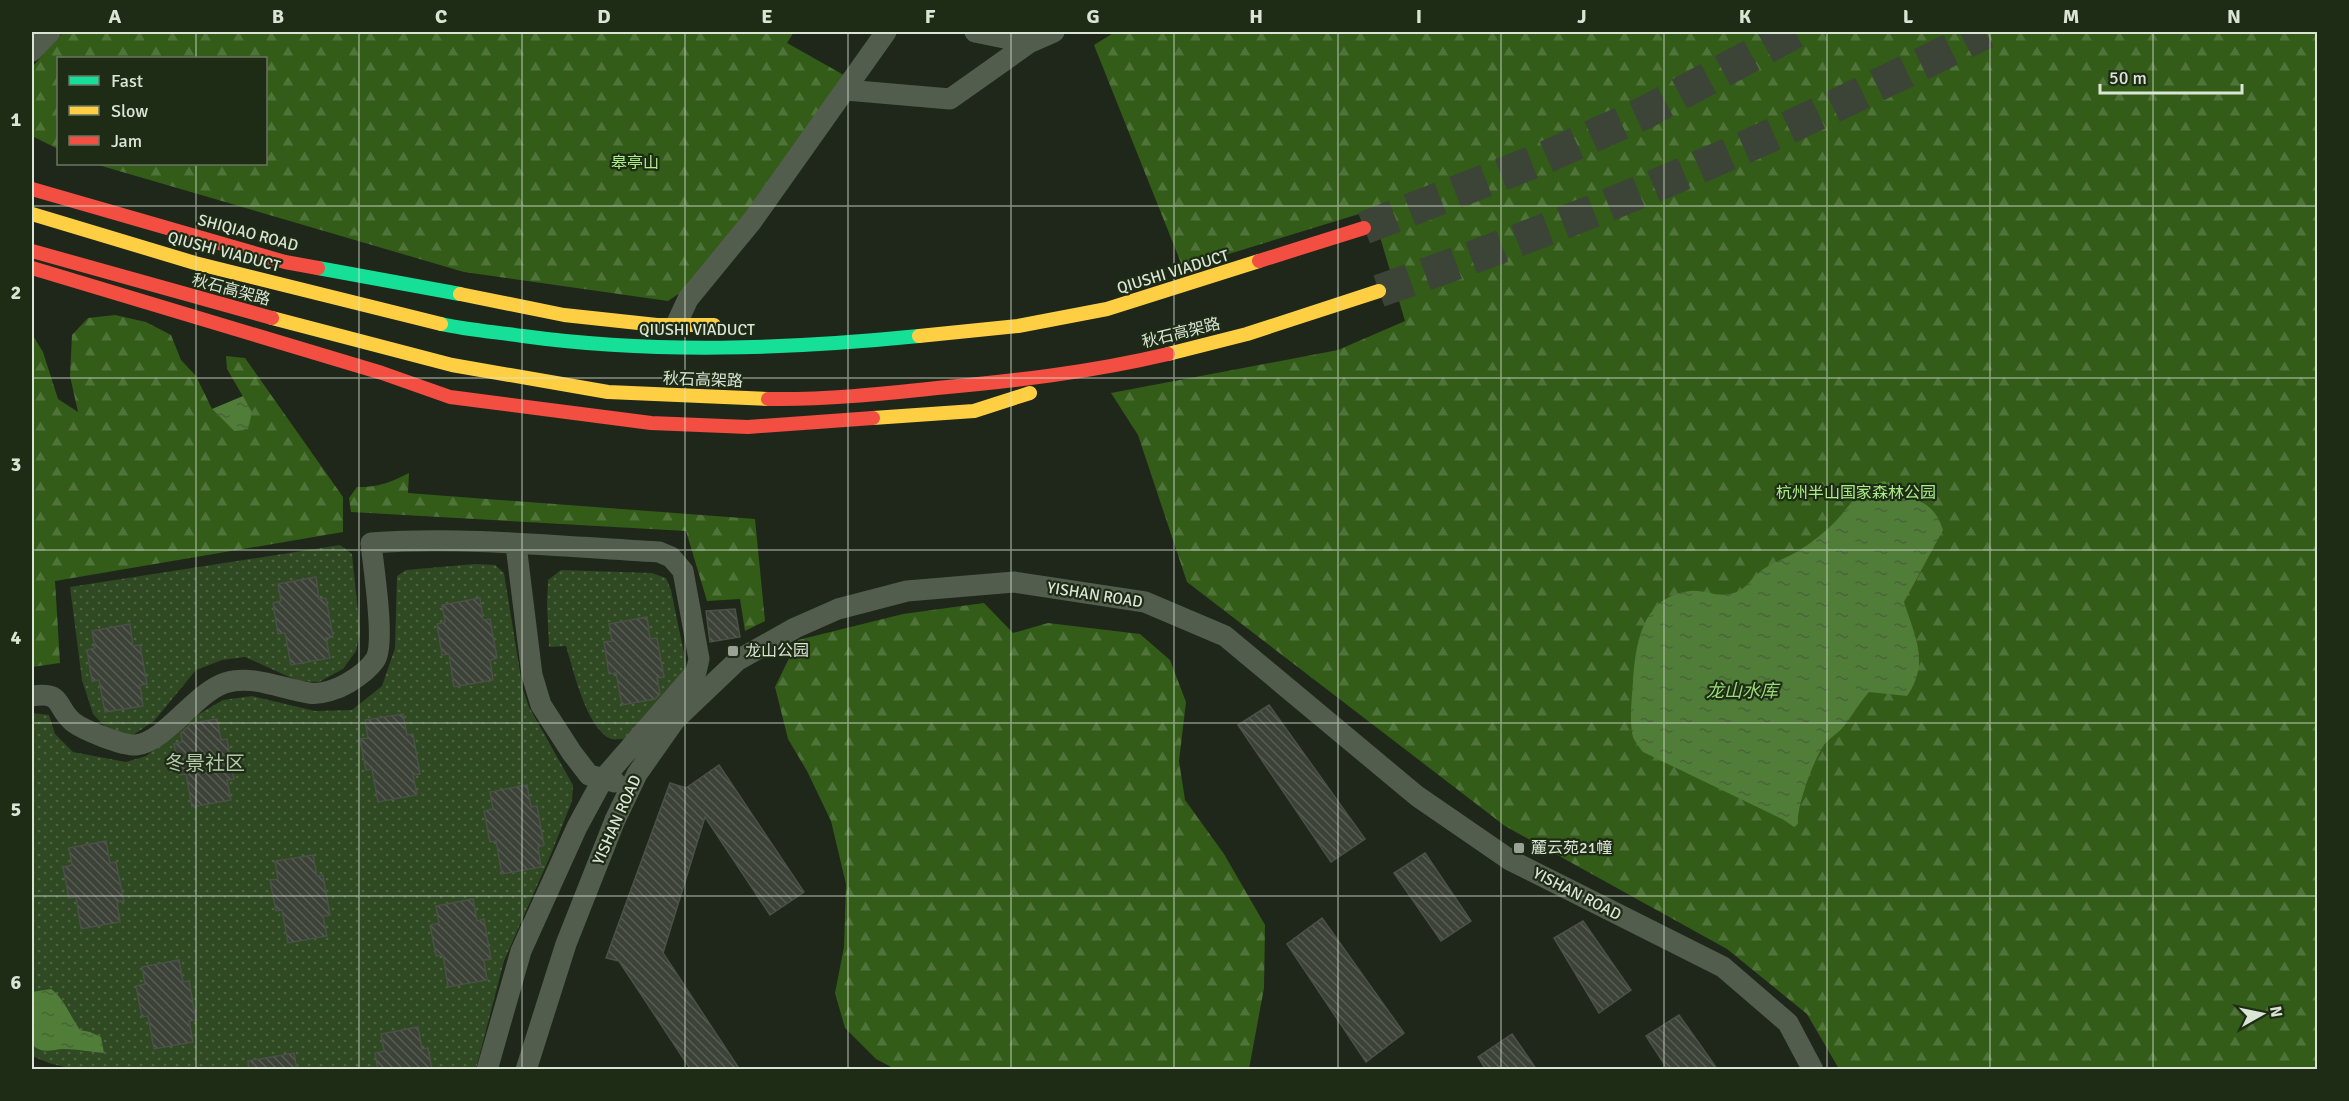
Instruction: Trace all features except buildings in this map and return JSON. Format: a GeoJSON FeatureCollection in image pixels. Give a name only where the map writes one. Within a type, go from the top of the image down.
{"type":"FeatureCollection","features":[{"type":"Feature","properties":{"kind":"main road","name":"SHIQIAO ROAD"},"geometry":{"type":"LineString","coordinates":[[32,189],[285,262],[564,315],[676,325],[731,326]]}},
{"type":"Feature","properties":{"kind":"main road","name":"QIUSHI VIADUCT"},"geometry":{"type":"LineString","coordinates":[[32,214],[195,263],[455,327],[566,342],[658,348],[750,347],[871,341],[1018,326],[1107,309],[1364,228]]}},
{"type":"Feature","properties":{"kind":"main road","name":"秋石高架路"},"geometry":{"type":"LineString","coordinates":[[32,250],[182,294],[452,365],[608,392],[771,399],[876,394],[1023,380],[1121,364],[1247,334],[1379,291]]}},
{"type":"Feature","properties":{"kind":"main road"},"geometry":{"type":"LineString","coordinates":[[32,268],[382,373],[450,397],[651,423],[748,427],[974,411],[1121,364]]}},
{"type":"Feature","properties":{"kind":"main road"},"geometry":{"type":"LineString","coordinates":[[927,321],[1018,326]]}},
{"type":"Feature","properties":{"kind":"street"},"geometry":{"type":"LineString","coordinates":[[32,51],[50,32]]}},
{"type":"Feature","properties":{"kind":"street"},"geometry":{"type":"LineString","coordinates":[[676,325],[688,299],[752,221],[886,32]]}},
{"type":"Feature","properties":{"kind":"street"},"geometry":{"type":"LineString","coordinates":[[975,32],[1029,43]]}},
{"type":"Feature","properties":{"kind":"street"},"geometry":{"type":"LineString","coordinates":[[846,90],[950,99],[1029,43],[1054,32]]}},
{"type":"Feature","properties":{"kind":"street"},"geometry":{"type":"LineString","coordinates":[[32,696],[45,694],[57,700],[71,721],[87,731],[136,745],[156,736],[215,686],[234,680],[259,682],[312,694],[339,688],[358,677],[376,658],[380,635],[371,543],[407,540],[516,545],[659,552],[671,557],[683,571],[699,659],[696,672],[603,779],[577,827],[521,951],[487,1070]]}},
{"type":"Feature","properties":{"kind":"street"},"geometry":{"type":"LineString","coordinates":[[516,545],[532,675],[542,705],[572,753],[590,775],[612,782],[633,781]]}},
{"type":"Feature","properties":{"kind":"street","name":"YISHAN ROAD"},"geometry":{"type":"LineString","coordinates":[[526,1070],[566,944],[615,820],[633,781],[675,720],[738,660],[795,628],[838,609],[907,591],[1014,582],[1145,602],[1225,636],[1418,796],[1510,860],[1723,966],[1788,1023],[1813,1070]]}},
{"type":"Feature","properties":{"kind":"shaded area"},"geometry":{"type":"Polygon","coordinates":[[[340,545],[352,554],[360,632],[356,651],[343,669],[319,682],[298,681],[245,657],[222,660],[196,670],[154,721],[133,735],[111,733],[93,714],[82,680],[70,587],[340,545]]]}},
{"type":"Feature","properties":{"kind":"shaded area"},"geometry":{"type":"Polygon","coordinates":[[[475,564],[495,565],[504,573],[523,690],[529,707],[573,785],[572,801],[504,961],[476,1069],[76,1070],[32,1056],[32,713],[49,715],[55,734],[73,752],[126,762],[146,756],[199,714],[223,700],[252,696],[315,711],[352,710],[382,686],[395,648],[397,576],[406,570],[475,564]]]}},
{"type":"Feature","properties":{"kind":"shaded area"},"geometry":{"type":"Polygon","coordinates":[[[561,570],[652,573],[666,578],[671,590],[687,668],[625,739],[611,739],[602,733],[582,698],[566,646],[549,647],[548,580],[561,570]]]}},
{"type":"Feature","properties":{"kind":"green space","name":"皋亭山"},"geometry":{"type":"Polygon","coordinates":[[[63,32],[794,32],[787,43],[858,83],[729,260],[668,301],[464,272],[98,165],[267,165],[267,57],[57,57],[57,148],[32,136],[32,67],[63,32]]]}},
{"type":"Feature","properties":{"kind":"green space","name":"杭州半山国家森林公园"},"geometry":{"type":"Polygon","coordinates":[[[1115,32],[2317,32],[2317,1069],[1839,1069],[1807,1014],[1727,949],[1505,826],[1187,582],[1138,435],[1111,393],[1338,350],[1405,321],[1372,210],[1183,268],[1094,45],[1115,32]]]}},
{"type":"Feature","properties":{"kind":"green space"},"geometry":{"type":"Polygon","coordinates":[[[115,315],[146,322],[171,335],[181,360],[196,376],[212,409],[234,431],[252,412],[227,369],[226,356],[245,358],[343,497],[343,532],[55,581],[60,663],[32,667],[32,334],[43,352],[58,399],[78,412],[70,376],[72,335],[88,318],[115,315]]]}},
{"type":"Feature","properties":{"kind":"green space"},"geometry":{"type":"Polygon","coordinates":[[[409,473],[408,493],[755,519],[765,621],[745,631],[740,599],[707,601],[686,531],[351,512],[349,498],[357,487],[384,484],[409,473]]]}},
{"type":"Feature","properties":{"kind":"green space"},"geometry":{"type":"Polygon","coordinates":[[[984,603],[1013,633],[1048,623],[1140,634],[1170,660],[1186,702],[1179,761],[1185,800],[1224,854],[1265,925],[1264,988],[1249,1069],[895,1069],[876,1059],[845,1028],[835,993],[844,947],[846,884],[831,821],[807,771],[788,739],[775,687],[798,640],[903,614],[984,603]]]}},
{"type":"Feature","properties":{"kind":"water"},"geometry":{"type":"Polygon","coordinates":[[[243,396],[252,412],[248,429],[234,431],[212,409],[243,396]]]}},
{"type":"Feature","properties":{"kind":"water","name":"龙山水库"},"geometry":{"type":"Polygon","coordinates":[[[1885,481],[1899,492],[1924,503],[1938,518],[1943,530],[1904,602],[1916,638],[1918,672],[1907,696],[1869,692],[1842,729],[1824,745],[1806,783],[1798,824],[1794,827],[1784,820],[1643,752],[1633,737],[1631,724],[1634,667],[1640,637],[1652,612],[1661,602],[1674,595],[1690,591],[1725,595],[1740,590],[1762,570],[1817,538],[1836,521],[1862,490],[1885,481]]]}},
{"type":"Feature","properties":{"kind":"water"},"geometry":{"type":"Polygon","coordinates":[[[51,989],[63,1002],[80,1030],[101,1037],[104,1053],[69,1049],[44,1051],[32,1045],[32,992],[51,989]]]}},
{"type":"Feature","properties":{"kind":"tunnel"},"geometry":{"type":"LineString","coordinates":[[1364,228],[1546,157],[1646,112],[1795,32]]}},
{"type":"Feature","properties":{"kind":"tunnel"},"geometry":{"type":"LineString","coordinates":[[1379,291],[1506,245],[1695,169],[1819,113],[1986,32]]}},
{"type":"Feature","properties":{"kind":"traffic: fast"},"geometry":{"type":"LineString","coordinates":[[318,268],[460,294]]}},
{"type":"Feature","properties":{"kind":"traffic: fast"},"geometry":{"type":"LineString","coordinates":[[441,324],[572,342],[671,347],[721,348],[820,344],[919,336]]}},
{"type":"Feature","properties":{"kind":"traffic: slow"},"geometry":{"type":"LineString","coordinates":[[32,214],[195,263],[441,324]]}},
{"type":"Feature","properties":{"kind":"traffic: slow"},"geometry":{"type":"LineString","coordinates":[[919,336],[1018,326],[1107,309],[1259,261]]}},
{"type":"Feature","properties":{"kind":"traffic: slow"},"geometry":{"type":"LineString","coordinates":[[1168,354],[1247,334],[1379,291]]}},
{"type":"Feature","properties":{"kind":"traffic: slow"},"geometry":{"type":"LineString","coordinates":[[460,294],[564,315],[657,325],[714,325]]}},
{"type":"Feature","properties":{"kind":"traffic: slow"},"geometry":{"type":"LineString","coordinates":[[272,318],[452,365],[608,392],[768,399]]}},
{"type":"Feature","properties":{"kind":"traffic: slow"},"geometry":{"type":"LineString","coordinates":[[873,418],[974,411],[1030,393]]}},
{"type":"Feature","properties":{"kind":"traffic: jam"},"geometry":{"type":"LineString","coordinates":[[32,189],[285,262],[318,268]]}},
{"type":"Feature","properties":{"kind":"traffic: jam"},"geometry":{"type":"LineString","coordinates":[[1259,261],[1364,228]]}},
{"type":"Feature","properties":{"kind":"traffic: jam"},"geometry":{"type":"LineString","coordinates":[[32,251],[272,318]]}},
{"type":"Feature","properties":{"kind":"traffic: jam"},"geometry":{"type":"LineString","coordinates":[[32,268],[382,373],[450,397]]}},
{"type":"Feature","properties":{"kind":"traffic: jam"},"geometry":{"type":"LineString","coordinates":[[768,399],[852,396],[995,382],[1082,371],[1168,354]]}},
{"type":"Feature","properties":{"kind":"traffic: jam"},"geometry":{"type":"LineString","coordinates":[[450,397],[651,423],[748,427],[873,418]]}},
{"type":"Feature","properties":{"kind":"place","name":"龙山公园"},"geometry":{"type":"Point","coordinates":[733,651]}},
{"type":"Feature","properties":{"kind":"place","name":"麓云苑21幢"},"geometry":{"type":"Point","coordinates":[1519,848]}},
{"type":"Feature","properties":{"kind":"district","name":"冬景社区"},"geometry":{"type":"Point","coordinates":[205,763]}}]}
